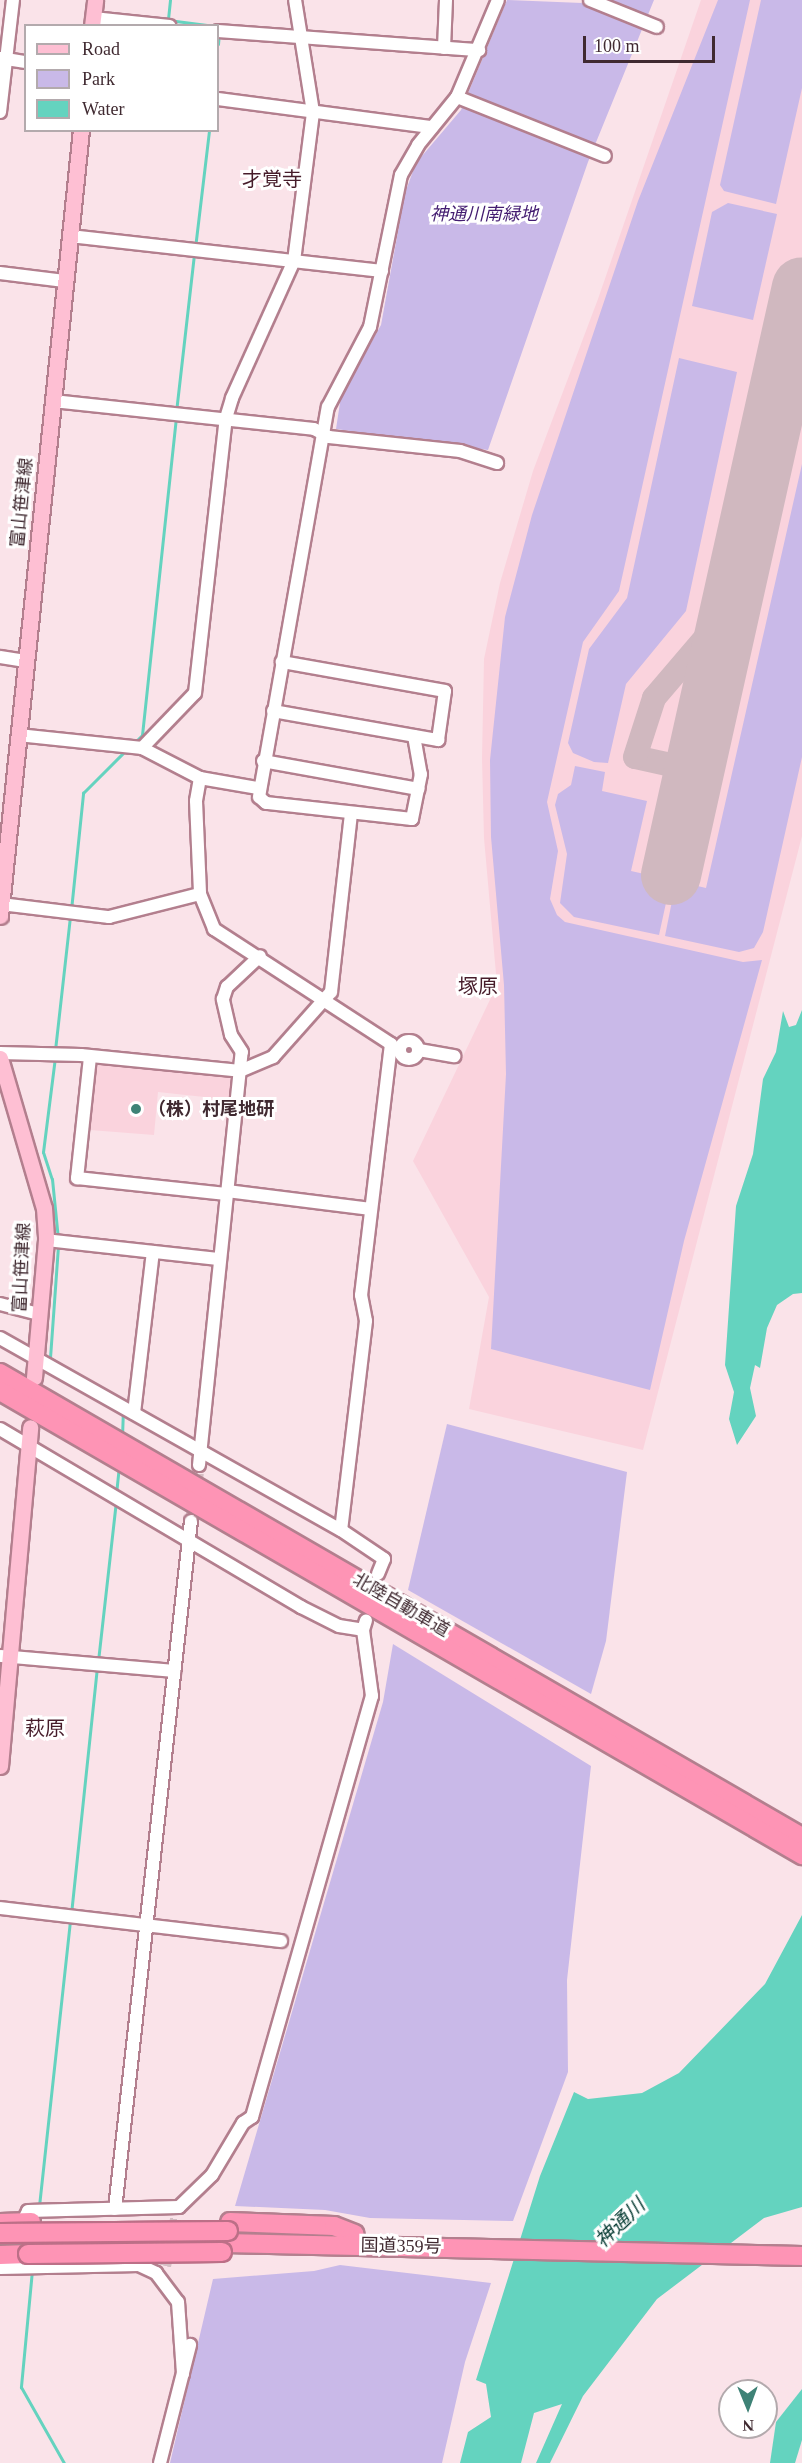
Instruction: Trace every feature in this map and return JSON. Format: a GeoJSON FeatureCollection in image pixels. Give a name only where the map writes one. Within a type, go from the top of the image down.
{"type":"FeatureCollection","features":[{"type":"Feature","properties":{"kind":"highway","name":"北陸自動車道"},"geometry":{"type":"LineString","coordinates":[[0,1373],[802,1855]]}},
{"type":"Feature","properties":{"kind":"highway","name":"北陸自動車道"},"geometry":{"type":"LineString","coordinates":[[0,1391],[802,1837]]}},
{"type":"Feature","properties":{"kind":"highway"},"geometry":{"type":"LineString","coordinates":[[0,2223],[209,2221],[334,2226],[355,2234]]}},
{"type":"Feature","properties":{"kind":"highway","name":"国道359号"},"geometry":{"type":"LineString","coordinates":[[0,2233],[355,2234],[802,2245]]}},
{"type":"Feature","properties":{"kind":"highway","name":"国道359号"},"geometry":{"type":"LineString","coordinates":[[0,2244],[337,2244],[802,2256]]}},
{"type":"Feature","properties":{"kind":"highway"},"geometry":{"type":"LineString","coordinates":[[0,2255],[222,2252],[337,2244]]}},
{"type":"Feature","properties":{"kind":"main road"},"geometry":{"type":"LineString","coordinates":[[93,22],[95,0]]}},
{"type":"Feature","properties":{"kind":"main road","name":"富山笹津線"},"geometry":{"type":"LineString","coordinates":[[1,910],[81,132]]}},
{"type":"Feature","properties":{"kind":"main road","name":"富山笹津線"},"geometry":{"type":"LineString","coordinates":[[0,1058],[37,1175],[46,1240],[34,1377]]}},
{"type":"Feature","properties":{"kind":"main road"},"geometry":{"type":"LineString","coordinates":[[0,1766],[5,1656],[30,1427]]}},
{"type":"Feature","properties":{"kind":"street"},"geometry":{"type":"LineString","coordinates":[[0,112],[3,59],[13,0]]}},
{"type":"Feature","properties":{"kind":"street"},"geometry":{"type":"LineString","coordinates":[[142,748],[195,693],[226,418],[232,398],[294,261],[313,112],[295,0]]}},
{"type":"Feature","properties":{"kind":"street"},"geometry":{"type":"LineString","coordinates":[[444,48],[446,0]]}},
{"type":"Feature","properties":{"kind":"street"},"geometry":{"type":"LineString","coordinates":[[414,736],[421,774],[412,819],[266,803],[259,797],[258,788],[322,433],[336,387],[370,327],[401,175],[432,127],[458,98],[498,0]]}},
{"type":"Feature","properties":{"kind":"street"},"geometry":{"type":"LineString","coordinates":[[590,0],[657,27]]}},
{"type":"Feature","properties":{"kind":"street"},"geometry":{"type":"LineString","coordinates":[[93,22],[132,24]]}},
{"type":"Feature","properties":{"kind":"street"},"geometry":{"type":"LineString","coordinates":[[219,31],[300,39],[479,50]]}},
{"type":"Feature","properties":{"kind":"street"},"geometry":{"type":"LineString","coordinates":[[3,59],[24,62]]}},
{"type":"Feature","properties":{"kind":"street"},"geometry":{"type":"LineString","coordinates":[[458,98],[605,156]]}},
{"type":"Feature","properties":{"kind":"street"},"geometry":{"type":"LineString","coordinates":[[219,99],[432,127]]}},
{"type":"Feature","properties":{"kind":"street"},"geometry":{"type":"LineString","coordinates":[[70,236],[382,271]]}},
{"type":"Feature","properties":{"kind":"street"},"geometry":{"type":"LineString","coordinates":[[0,273],[66,281]]}},
{"type":"Feature","properties":{"kind":"street"},"geometry":{"type":"LineString","coordinates":[[52,400],[314,429],[322,433],[460,451],[497,463]]}},
{"type":"Feature","properties":{"kind":"street"},"geometry":{"type":"LineString","coordinates":[[0,657],[26,661]]}},
{"type":"Feature","properties":{"kind":"street"},"geometry":{"type":"LineString","coordinates":[[273,711],[438,740],[445,691],[282,662]]}},
{"type":"Feature","properties":{"kind":"street"},"geometry":{"type":"LineString","coordinates":[[18,735],[142,748],[200,778],[258,788]]}},
{"type":"Feature","properties":{"kind":"street"},"geometry":{"type":"LineString","coordinates":[[263,761],[418,789]]}},
{"type":"Feature","properties":{"kind":"street"},"geometry":{"type":"LineString","coordinates":[[200,778],[196,801],[200,894],[214,928],[326,1000],[395,1048],[407,1059],[416,1056],[418,1050],[454,1056]]}},
{"type":"Feature","properties":{"kind":"street"},"geometry":{"type":"LineString","coordinates":[[0,1053],[90,1057],[240,1071],[273,1057],[331,992],[351,813]]}},
{"type":"Feature","properties":{"kind":"street"},"geometry":{"type":"LineString","coordinates":[[1,910],[109,916],[200,894]]}},
{"type":"Feature","properties":{"kind":"street"},"geometry":{"type":"LineString","coordinates":[[199,1465],[198,1449],[242,1052],[231,1035],[223,999],[227,987],[260,956]]}},
{"type":"Feature","properties":{"kind":"street"},"geometry":{"type":"LineString","coordinates":[[342,1530],[366,1321],[362,1295],[371,1209],[395,1048]]}},
{"type":"Feature","properties":{"kind":"street"},"geometry":{"type":"LineString","coordinates":[[90,1057],[78,1178],[371,1209]]}},
{"type":"Feature","properties":{"kind":"street"},"geometry":{"type":"LineString","coordinates":[[46,1240],[219,1259]]}},
{"type":"Feature","properties":{"kind":"street"},"geometry":{"type":"LineString","coordinates":[[134,1413],[153,1252]]}},
{"type":"Feature","properties":{"kind":"street"},"geometry":{"type":"LineString","coordinates":[[0,1304],[39,1314]]}},
{"type":"Feature","properties":{"kind":"street"},"geometry":{"type":"LineString","coordinates":[[0,1338],[342,1530],[384,1559],[378,1574]]}},
{"type":"Feature","properties":{"kind":"street"},"geometry":{"type":"LineString","coordinates":[[0,1429],[310,1612],[339,1626],[364,1625],[372,1696],[252,2117],[243,2123],[212,2175],[179,2207],[28,2211],[27,2223]]}},
{"type":"Feature","properties":{"kind":"street"},"geometry":{"type":"LineString","coordinates":[[116,2209],[191,1521]]}},
{"type":"Feature","properties":{"kind":"street"},"geometry":{"type":"LineString","coordinates":[[5,1656],[174,1671]]}},
{"type":"Feature","properties":{"kind":"street"},"geometry":{"type":"LineString","coordinates":[[0,1908],[281,1941]]}},
{"type":"Feature","properties":{"kind":"street"},"geometry":{"type":"LineString","coordinates":[[0,2268],[139,2265],[160,2269],[178,2302],[183,2374]]}},
{"type":"Feature","properties":{"kind":"street"},"geometry":{"type":"LineString","coordinates":[[160,2463],[190,2345]]}},
{"type":"Feature","properties":{"kind":"shaded area"},"geometry":{"type":"Polygon","coordinates":[[[701,0],[802,0],[802,836],[643,1450],[469,1409],[489,1297],[413,1161],[497,985],[484,838],[482,758],[484,659],[500,583],[533,471],[598,299],[701,0]]]}},
{"type":"Feature","properties":{"kind":"shaded area"},"geometry":{"type":"Polygon","coordinates":[[[94,1063],[234,1075],[232,1100],[158,1092],[154,1135],[90,1130],[94,1063]]]}},
{"type":"Feature","properties":{"kind":"green space","name":"神通川南緑地"},"geometry":{"type":"Polygon","coordinates":[[[507,0],[582,3],[583,0],[654,0],[588,162],[488,450],[336,429],[341,396],[381,325],[405,193],[416,163],[461,110],[507,0]]]}},
{"type":"Feature","properties":{"kind":"green space"},"geometry":{"type":"Polygon","coordinates":[[[718,0],[750,0],[619,591],[583,642],[547,802],[558,851],[550,899],[557,915],[565,922],[743,962],[762,960],[684,1241],[650,1390],[491,1349],[506,1074],[504,985],[491,837],[490,760],[505,617],[532,515],[638,201],[718,0]]]}},
{"type":"Feature","properties":{"kind":"green space"},"geometry":{"type":"Polygon","coordinates":[[[761,0],[802,0],[802,88],[776,204],[724,191],[720,185],[761,0]]]}},
{"type":"Feature","properties":{"kind":"green space"},"geometry":{"type":"Polygon","coordinates":[[[728,203],[777,214],[753,320],[692,306],[712,212],[728,203]]]}},
{"type":"Feature","properties":{"kind":"green space"},"geometry":{"type":"Polygon","coordinates":[[[679,358],[737,372],[686,611],[626,684],[608,763],[594,762],[573,753],[568,743],[589,649],[627,598],[679,358]]]}},
{"type":"Feature","properties":{"kind":"green space"},"geometry":{"type":"Polygon","coordinates":[[[802,464],[802,757],[763,932],[754,948],[739,952],[665,936],[676,881],[706,888],[802,464]]]}},
{"type":"Feature","properties":{"kind":"green space"},"geometry":{"type":"Polygon","coordinates":[[[575,766],[605,772],[602,791],[647,801],[631,871],[671,880],[659,935],[574,917],[560,903],[567,854],[555,805],[558,794],[571,785],[575,766]]]}},
{"type":"Feature","properties":{"kind":"green space"},"geometry":{"type":"Polygon","coordinates":[[[447,1424],[627,1472],[606,1641],[591,1694],[408,1590],[447,1424]]]}},
{"type":"Feature","properties":{"kind":"green space"},"geometry":{"type":"Polygon","coordinates":[[[393,1644],[591,1766],[567,1980],[568,2072],[513,2221],[370,2218],[325,2210],[235,2206],[383,1702],[393,1644]]]}},
{"type":"Feature","properties":{"kind":"green space"},"geometry":{"type":"Polygon","coordinates":[[[340,2265],[491,2283],[465,2362],[442,2463],[170,2463],[213,2279],[314,2271],[340,2265]]]}},
{"type":"Feature","properties":{"kind":"water"},"geometry":{"type":"Polygon","coordinates":[[[802,1010],[802,1293],[793,1294],[777,1305],[767,1328],[760,1368],[755,1365],[750,1388],[756,1416],[737,1445],[729,1419],[734,1392],[725,1365],[736,1206],[753,1154],[763,1079],[776,1052],[783,1011],[789,1027],[796,1025],[802,1010]]]}},
{"type":"Feature","properties":{"kind":"water","name":"神通川"},"geometry":{"type":"Polygon","coordinates":[[[802,1915],[802,2207],[764,2218],[657,2299],[583,2396],[550,2463],[536,2463],[562,2404],[534,2413],[521,2463],[460,2463],[468,2432],[491,2417],[486,2384],[476,2380],[540,2176],[574,2092],[588,2099],[642,2093],[679,2073],[765,1984],[802,1915]]]}},
{"type":"Feature","properties":{"kind":"water"},"geometry":{"type":"Polygon","coordinates":[[[802,2389],[802,2440],[795,2463],[770,2463],[774,2439],[778,2439],[778,2419],[802,2389]]]}},
{"type":"Feature","properties":{"kind":"waterway"},"geometry":{"type":"LineString","coordinates":[[170,0],[168,20],[199,24]]}},
{"type":"Feature","properties":{"kind":"waterway"},"geometry":{"type":"LineString","coordinates":[[195,248],[209,132]]}},
{"type":"Feature","properties":{"kind":"waterway"},"geometry":{"type":"LineString","coordinates":[[176,412],[194,254]]}},
{"type":"Feature","properties":{"kind":"waterway"},"geometry":{"type":"LineString","coordinates":[[134,743],[142,735],[176,418]]}},
{"type":"Feature","properties":{"kind":"waterway"},"geometry":{"type":"LineString","coordinates":[[71,910],[83,793],[127,749]]}},
{"type":"Feature","properties":{"kind":"waterway"},"geometry":{"type":"LineString","coordinates":[[55,1050],[70,916]]}},
{"type":"Feature","properties":{"kind":"waterway"},"geometry":{"type":"LineString","coordinates":[[55,1057],[43,1152],[52,1179],[58,1239]]}},
{"type":"Feature","properties":{"kind":"waterway"},"geometry":{"type":"LineString","coordinates":[[58,1246],[50,1358],[100,1388]]}},
{"type":"Feature","properties":{"kind":"waterway"},"geometry":{"type":"LineString","coordinates":[[122,1437],[123,1411]]}},
{"type":"Feature","properties":{"kind":"waterway"},"geometry":{"type":"LineString","coordinates":[[116,1494],[119,1467]]}},
{"type":"Feature","properties":{"kind":"waterway"},"geometry":{"type":"LineString","coordinates":[[98,1661],[116,1500]]}},
{"type":"Feature","properties":{"kind":"waterway"},"geometry":{"type":"LineString","coordinates":[[71,1914],[97,1667]]}},
{"type":"Feature","properties":{"kind":"waterway"},"geometry":{"type":"LineString","coordinates":[[39,2206],[70,1921]]}},
{"type":"Feature","properties":{"kind":"waterway"},"geometry":{"type":"LineString","coordinates":[[32,2270],[21,2387],[64,2463]]}},
{"type":"Feature","properties":{"kind":"taxiway"},"geometry":{"type":"LineString","coordinates":[[694,770],[635,757],[654,698],[730,609]]}},
{"type":"Feature","properties":{"kind":"runway"},"geometry":{"type":"LineString","coordinates":[[671,875],[802,287]]}},
{"type":"Feature","properties":{"kind":"tunnel"},"geometry":{"type":"LineString","coordinates":[[191,1521],[199,1465]]}},
{"type":"Feature","properties":{"kind":"tunnel"},"geometry":{"type":"LineString","coordinates":[[165,2266],[179,2207]]}},
{"type":"Feature","properties":{"kind":"place","name":"（株）村尾地研"},"geometry":{"type":"Point","coordinates":[136,1109]}},
{"type":"Feature","properties":{"kind":"district","name":"才覚寺"},"geometry":{"type":"Point","coordinates":[272,179]}},
{"type":"Feature","properties":{"kind":"district","name":"塚原"},"geometry":{"type":"Point","coordinates":[478,986]}},
{"type":"Feature","properties":{"kind":"district","name":"萩原"},"geometry":{"type":"Point","coordinates":[45,1728]}}]}
